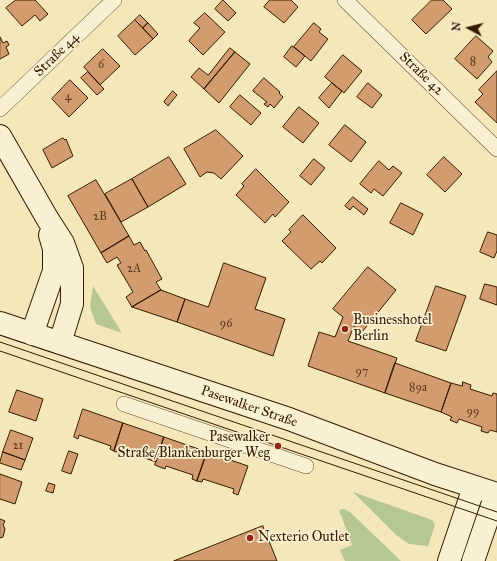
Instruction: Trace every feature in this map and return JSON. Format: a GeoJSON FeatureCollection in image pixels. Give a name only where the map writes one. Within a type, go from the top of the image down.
{"type":"FeatureCollection","features":[{"type":"Feature","properties":{"kind":"main road"},"geometry":{"type":"LineString","coordinates":[[0,136],[63,243],[72,268],[72,304],[60,343]]}},
{"type":"Feature","properties":{"kind":"main road"},"geometry":{"type":"LineString","coordinates":[[32,334],[54,270],[54,249],[47,218]]}},
{"type":"Feature","properties":{"kind":"main road","name":"Pasewalker Straße"},"geometry":{"type":"LineString","coordinates":[[0,323],[289,419],[474,487],[497,494]]}},
{"type":"Feature","properties":{"kind":"main road"},"geometry":{"type":"LineString","coordinates":[[449,561],[474,487]]}},
{"type":"Feature","properties":{"kind":"main road"},"geometry":{"type":"LineString","coordinates":[[473,561],[497,494]]}},
{"type":"Feature","properties":{"kind":"street","name":"Straße 44"},"geometry":{"type":"LineString","coordinates":[[0,109],[114,0]]}},
{"type":"Feature","properties":{"kind":"street","name":"Straße 42"},"geometry":{"type":"LineString","coordinates":[[345,0],[497,149]]}},
{"type":"Feature","properties":{"kind":"street"},"geometry":{"type":"LineString","coordinates":[[124,404],[306,466]]}},
{"type":"Feature","properties":{"kind":"green space"},"geometry":{"type":"Polygon","coordinates":[[[93,286],[122,333],[96,324],[90,307],[93,286]]]}},
{"type":"Feature","properties":{"kind":"green space"},"geometry":{"type":"Polygon","coordinates":[[[353,492],[432,520],[435,525],[428,546],[409,544],[396,535],[353,492]]]}},
{"type":"Feature","properties":{"kind":"green space"},"geometry":{"type":"Polygon","coordinates":[[[344,509],[350,512],[401,561],[345,561],[340,550],[352,545],[339,510],[344,509]]]}},
{"type":"Feature","properties":{"kind":"building"},"geometry":{"type":"Polygon","coordinates":[[[16,0],[35,0],[48,14],[40,21],[35,15],[22,26],[6,8],[16,0]]]}},
{"type":"Feature","properties":{"kind":"building"},"geometry":{"type":"Polygon","coordinates":[[[223,0],[236,13],[228,21],[215,9],[223,0]]]}},
{"type":"Feature","properties":{"kind":"building"},"geometry":{"type":"Polygon","coordinates":[[[270,0],[291,0],[298,7],[284,23],[264,7],[270,0]]]}},
{"type":"Feature","properties":{"kind":"building"},"geometry":{"type":"Polygon","coordinates":[[[432,0],[443,0],[452,9],[426,34],[412,20],[432,0]]]}},
{"type":"Feature","properties":{"kind":"building"},"geometry":{"type":"Polygon","coordinates":[[[205,13],[225,32],[203,55],[189,41],[200,28],[194,23],[205,13]]]}},
{"type":"Feature","properties":{"kind":"building"},"geometry":{"type":"Polygon","coordinates":[[[140,15],[148,23],[143,28],[135,20],[140,15]]]}},
{"type":"Feature","properties":{"kind":"building"},"geometry":{"type":"Polygon","coordinates":[[[135,20],[153,39],[135,55],[118,36],[135,20]]]}},
{"type":"Feature","properties":{"kind":"building"},"geometry":{"type":"Polygon","coordinates":[[[148,23],[158,34],[153,39],[143,28],[148,23]]]}},
{"type":"Feature","properties":{"kind":"building"},"geometry":{"type":"Polygon","coordinates":[[[314,23],[321,29],[319,32],[328,39],[311,61],[294,47],[314,23]]]}},
{"type":"Feature","properties":{"kind":"building"},"geometry":{"type":"Polygon","coordinates":[[[476,36],[493,51],[488,57],[492,62],[477,79],[455,59],[476,36]]]}},
{"type":"Feature","properties":{"kind":"building"},"geometry":{"type":"Polygon","coordinates":[[[0,37],[3,43],[7,41],[9,45],[6,47],[9,54],[0,59],[0,37]]]}},
{"type":"Feature","properties":{"kind":"building"},"geometry":{"type":"Polygon","coordinates":[[[292,46],[305,56],[296,67],[284,57],[292,46]]]}},
{"type":"Feature","properties":{"kind":"building"},"geometry":{"type":"Polygon","coordinates":[[[230,48],[235,52],[204,89],[191,77],[199,68],[208,75],[230,48]]]}},
{"type":"Feature","properties":{"kind":"building"},"geometry":{"type":"Polygon","coordinates":[[[103,49],[120,66],[100,85],[84,67],[103,49]]]}},
{"type":"Feature","properties":{"kind":"building"},"geometry":{"type":"Polygon","coordinates":[[[235,52],[250,64],[219,103],[204,89],[235,52]]]}},
{"type":"Feature","properties":{"kind":"building"},"geometry":{"type":"Polygon","coordinates":[[[343,55],[362,71],[344,93],[325,77],[343,55]]]}},
{"type":"Feature","properties":{"kind":"building"},"geometry":{"type":"Polygon","coordinates":[[[497,71],[497,123],[475,102],[483,94],[479,90],[497,71]]]}},
{"type":"Feature","properties":{"kind":"building"},"geometry":{"type":"Polygon","coordinates":[[[88,72],[104,89],[97,95],[81,78],[88,72]]]}},
{"type":"Feature","properties":{"kind":"building"},"geometry":{"type":"Polygon","coordinates":[[[264,78],[280,92],[279,93],[283,97],[274,108],[270,104],[268,107],[264,104],[267,102],[253,91],[264,78]]]}},
{"type":"Feature","properties":{"kind":"building"},"geometry":{"type":"Polygon","coordinates":[[[70,80],[88,98],[69,117],[52,99],[70,80]]]}},
{"type":"Feature","properties":{"kind":"building"},"geometry":{"type":"Polygon","coordinates":[[[332,83],[342,91],[329,108],[319,98],[332,83]]]}},
{"type":"Feature","properties":{"kind":"building"},"geometry":{"type":"Polygon","coordinates":[[[368,83],[382,95],[372,108],[357,97],[368,83]]]}},
{"type":"Feature","properties":{"kind":"building"},"geometry":{"type":"Polygon","coordinates":[[[173,91],[177,95],[168,106],[164,102],[173,91]]]}},
{"type":"Feature","properties":{"kind":"building"},"geometry":{"type":"Polygon","coordinates":[[[240,95],[261,113],[251,125],[230,107],[240,95]]]}},
{"type":"Feature","properties":{"kind":"building"},"geometry":{"type":"Polygon","coordinates":[[[299,107],[319,123],[303,143],[283,127],[299,107]]]}},
{"type":"Feature","properties":{"kind":"building"},"geometry":{"type":"Polygon","coordinates":[[[345,125],[366,142],[351,162],[329,145],[345,125]]]}},
{"type":"Feature","properties":{"kind":"building"},"geometry":{"type":"Polygon","coordinates":[[[216,130],[243,156],[221,179],[214,173],[207,172],[200,177],[184,149],[216,130]]]}},
{"type":"Feature","properties":{"kind":"building"},"geometry":{"type":"Polygon","coordinates":[[[63,138],[65,140],[66,139],[73,156],[52,168],[43,150],[63,138]]]}},
{"type":"Feature","properties":{"kind":"building"},"geometry":{"type":"Polygon","coordinates":[[[169,157],[186,184],[148,207],[132,179],[169,157]]]}},
{"type":"Feature","properties":{"kind":"building"},"geometry":{"type":"Polygon","coordinates":[[[444,157],[462,174],[445,192],[427,175],[444,157]]]}},
{"type":"Feature","properties":{"kind":"building"},"geometry":{"type":"Polygon","coordinates":[[[314,159],[325,168],[311,185],[300,176],[314,159]]]}},
{"type":"Feature","properties":{"kind":"building"},"geometry":{"type":"Polygon","coordinates":[[[379,161],[389,170],[393,166],[402,173],[383,196],[374,189],[371,193],[360,184],[379,161]]]}},
{"type":"Feature","properties":{"kind":"building"},"geometry":{"type":"Polygon","coordinates":[[[256,169],[289,202],[275,217],[273,214],[265,223],[236,195],[244,186],[242,184],[256,169]]]}},
{"type":"Feature","properties":{"kind":"building"},"geometry":{"type":"Polygon","coordinates":[[[132,179],[148,207],[121,222],[105,194],[132,179]]]}},
{"type":"Feature","properties":{"kind":"building"},"geometry":{"type":"Polygon","coordinates":[[[96,180],[129,236],[101,253],[68,196],[96,180]]]}},
{"type":"Feature","properties":{"kind":"building"},"geometry":{"type":"Polygon","coordinates":[[[353,197],[368,209],[364,215],[353,206],[350,210],[345,206],[353,197]]]}},
{"type":"Feature","properties":{"kind":"building"},"geometry":{"type":"Polygon","coordinates":[[[401,203],[423,214],[413,235],[390,223],[401,203]]]}},
{"type":"Feature","properties":{"kind":"building"},"geometry":{"type":"Polygon","coordinates":[[[303,215],[336,248],[322,263],[320,261],[311,269],[282,241],[291,232],[289,230],[303,215]]]}},
{"type":"Feature","properties":{"kind":"building"},"geometry":{"type":"Polygon","coordinates":[[[488,232],[497,235],[497,251],[494,258],[480,252],[488,232]]]}},
{"type":"Feature","properties":{"kind":"building"},"geometry":{"type":"Polygon","coordinates":[[[129,236],[134,245],[140,242],[162,279],[156,282],[161,290],[132,307],[126,297],[133,292],[117,265],[121,263],[117,257],[107,263],[101,253],[129,236]]]}},
{"type":"Feature","properties":{"kind":"building"},"geometry":{"type":"Polygon","coordinates":[[[224,263],[266,278],[255,309],[285,319],[273,356],[177,322],[185,299],[208,307],[224,263]]]}},
{"type":"Feature","properties":{"kind":"building","name":"Businesshotel Berlin"},"geometry":{"type":"Polygon","coordinates":[[[368,267],[396,290],[362,332],[354,326],[348,341],[397,358],[385,393],[308,366],[319,332],[335,337],[343,317],[333,309],[368,267]]]}},
{"type":"Feature","properties":{"kind":"building"},"geometry":{"type":"Polygon","coordinates":[[[485,284],[497,287],[497,305],[480,299],[485,284]]]}},
{"type":"Feature","properties":{"kind":"building"},"geometry":{"type":"Polygon","coordinates":[[[436,286],[466,296],[446,351],[416,341],[436,286]]]}},
{"type":"Feature","properties":{"kind":"building"},"geometry":{"type":"Polygon","coordinates":[[[161,290],[185,299],[177,322],[132,307],[161,290]]]}},
{"type":"Feature","properties":{"kind":"building"},"geometry":{"type":"Polygon","coordinates":[[[395,363],[451,383],[441,412],[385,393],[395,363]]]}},
{"type":"Feature","properties":{"kind":"building"},"geometry":{"type":"Polygon","coordinates":[[[463,382],[471,385],[470,389],[492,396],[493,393],[497,394],[497,432],[490,430],[488,433],[481,431],[482,427],[459,419],[457,423],[450,420],[452,417],[441,412],[451,383],[462,386],[463,382]]]}},
{"type":"Feature","properties":{"kind":"building"},"geometry":{"type":"Polygon","coordinates":[[[17,390],[43,399],[36,421],[9,412],[17,390]]]}},
{"type":"Feature","properties":{"kind":"building"},"geometry":{"type":"Polygon","coordinates":[[[83,409],[123,423],[114,451],[110,449],[111,446],[79,435],[78,439],[74,437],[83,409]]]}},
{"type":"Feature","properties":{"kind":"building"},"geometry":{"type":"Polygon","coordinates":[[[123,423],[164,437],[156,462],[120,449],[119,453],[114,451],[123,423]]]}},
{"type":"Feature","properties":{"kind":"building"},"geometry":{"type":"Polygon","coordinates":[[[11,430],[33,438],[25,460],[3,452],[11,430]]]}},
{"type":"Feature","properties":{"kind":"building"},"geometry":{"type":"Polygon","coordinates":[[[164,437],[207,452],[197,481],[192,479],[193,475],[166,466],[165,469],[155,465],[164,437]]]}},
{"type":"Feature","properties":{"kind":"building"},"geometry":{"type":"Polygon","coordinates":[[[69,451],[78,454],[71,474],[62,471],[69,451]]]}},
{"type":"Feature","properties":{"kind":"building"},"geometry":{"type":"Polygon","coordinates":[[[3,452],[25,460],[21,470],[0,463],[3,452]]]}},
{"type":"Feature","properties":{"kind":"building"},"geometry":{"type":"Polygon","coordinates":[[[207,452],[248,466],[238,495],[233,493],[234,489],[203,479],[202,482],[197,481],[207,452]]]}},
{"type":"Feature","properties":{"kind":"building"},"geometry":{"type":"Polygon","coordinates":[[[0,474],[22,482],[15,504],[0,499],[0,474]]]}},
{"type":"Feature","properties":{"kind":"building"},"geometry":{"type":"Polygon","coordinates":[[[49,483],[55,485],[53,493],[46,491],[49,483]]]}},
{"type":"Feature","properties":{"kind":"building"},"geometry":{"type":"Polygon","coordinates":[[[0,519],[5,521],[3,525],[5,529],[3,537],[0,538],[0,519]]]}},
{"type":"Feature","properties":{"kind":"building","name":"Nexterio Outlet"},"geometry":{"type":"Polygon","coordinates":[[[263,526],[277,561],[174,561],[263,526]]]}},
{"type":"Feature","properties":{"kind":"tram line"},"geometry":{"type":"LineString","coordinates":[[0,342],[497,512]]}},
{"type":"Feature","properties":{"kind":"tram line"},"geometry":{"type":"LineString","coordinates":[[0,351],[497,521]]}},
{"type":"Feature","properties":{"kind":"place","name":"Businesshotel Berlin"},"geometry":{"type":"Point","coordinates":[345,329]}},
{"type":"Feature","properties":{"kind":"place","name":"Pasewalker Straße/Blankenburger Weg"},"geometry":{"type":"Point","coordinates":[278,446]}},
{"type":"Feature","properties":{"kind":"place","name":"Nexterio Outlet"},"geometry":{"type":"Point","coordinates":[250,538]}}]}
